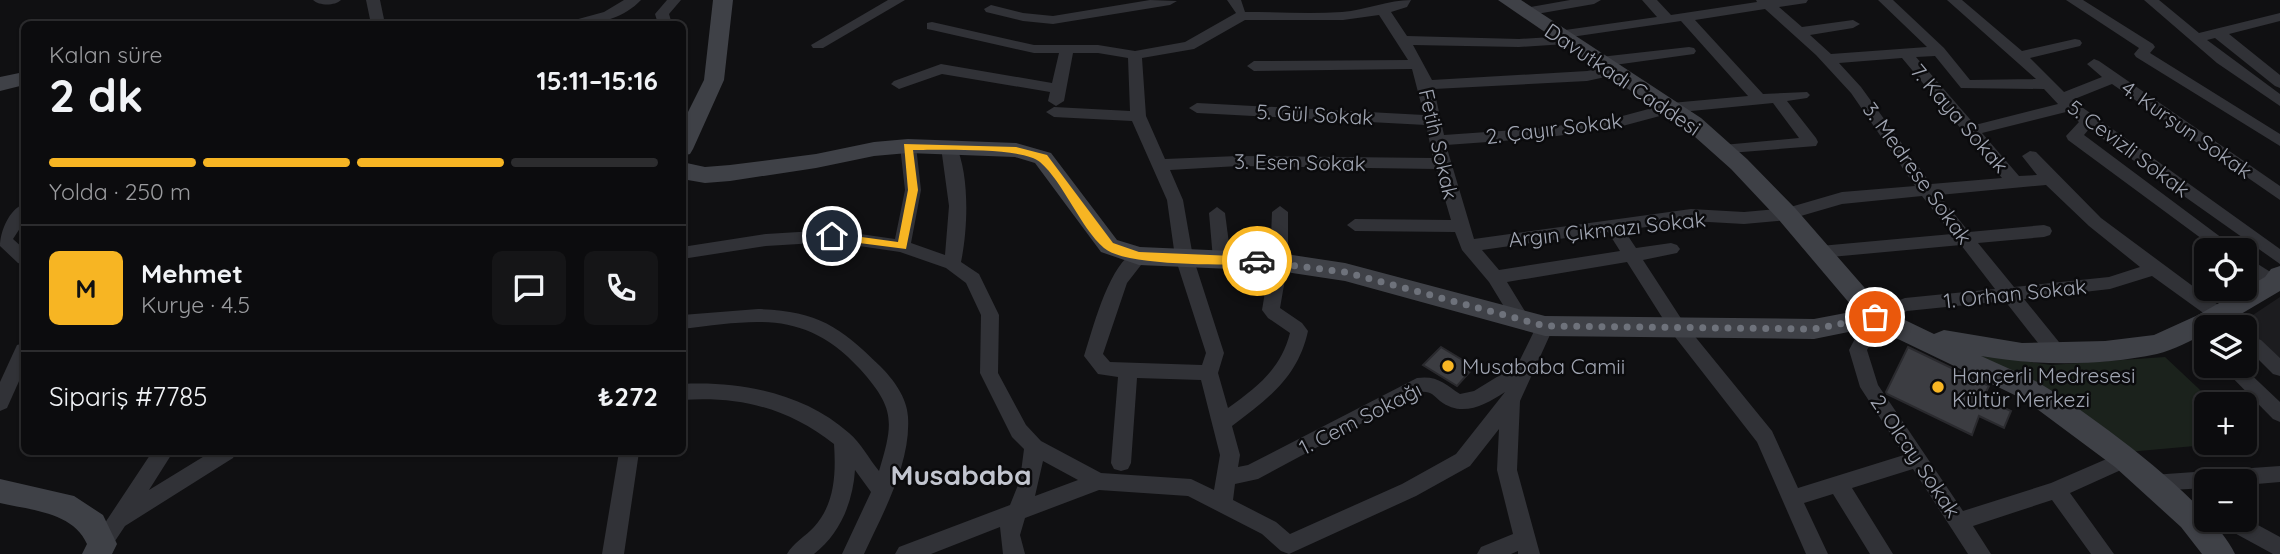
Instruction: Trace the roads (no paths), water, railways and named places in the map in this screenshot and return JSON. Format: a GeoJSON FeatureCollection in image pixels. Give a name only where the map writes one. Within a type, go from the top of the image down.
{"type":"FeatureCollection","features":[{"type":"Feature","properties":{"kind":"main road"},"geometry":{"type":"LineString","coordinates":[[686,158],[714,80],[723,0]]}},
{"type":"Feature","properties":{"kind":"main road","name":"Davutkadı Caddesi"},"geometry":{"type":"LineString","coordinates":[[1517,6],[1671,107],[1723,150],[1787,214],[1875,317]]}},
{"type":"Feature","properties":{"kind":"main road"},"geometry":{"type":"LineString","coordinates":[[0,84],[21,80]]}},
{"type":"Feature","properties":{"kind":"main road"},"geometry":{"type":"LineString","coordinates":[[686,166],[730,173],[874,149],[908,146],[1016,150],[1043,158],[1109,246],[1139,256],[1279,262],[1345,272],[1545,326],[1814,329],[1875,317],[2034,393],[2194,512]]}},
{"type":"Feature","properties":{"kind":"main road"},"geometry":{"type":"LineString","coordinates":[[2219,315],[2277,279]]}},
{"type":"Feature","properties":{"kind":"main road"},"geometry":{"type":"LineString","coordinates":[[1919,336],[2022,353],[2105,351],[2194,336]]}},
{"type":"Feature","properties":{"kind":"main road"},"geometry":{"type":"LineString","coordinates":[[0,491],[64,505],[93,524],[99,549]]}},
{"type":"Feature","properties":{"kind":"main road"},"geometry":{"type":"LineString","coordinates":[[2211,532],[2220,554]]}},
{"type":"Feature","properties":{"kind":"street"},"geometry":{"type":"LineString","coordinates":[[320,0],[334,0]]}},
{"type":"Feature","properties":{"kind":"street"},"geometry":{"type":"LineString","coordinates":[[373,0],[377,21]]}},
{"type":"Feature","properties":{"kind":"street"},"geometry":{"type":"LineString","coordinates":[[587,21],[608,15],[634,0]]}},
{"type":"Feature","properties":{"kind":"street"},"geometry":{"type":"LineString","coordinates":[[664,21],[662,15],[674,0]]}},
{"type":"Feature","properties":{"kind":"street"},"geometry":{"type":"LineString","coordinates":[[818,45],[898,0]]}},
{"type":"Feature","properties":{"kind":"street"},"geometry":{"type":"LineString","coordinates":[[1329,0],[1336,7],[1403,2]]}},
{"type":"Feature","properties":{"kind":"street"},"geometry":{"type":"LineString","coordinates":[[1517,6],[1594,0]]}},
{"type":"Feature","properties":{"kind":"street"},"geometry":{"type":"LineString","coordinates":[[1649,0],[1668,20]]}},
{"type":"Feature","properties":{"kind":"street"},"geometry":{"type":"LineString","coordinates":[[1402,40],[1519,43],[1766,2],[1801,0]]}},
{"type":"Feature","properties":{"kind":"street"},"geometry":{"type":"LineString","coordinates":[[1885,0],[1939,51],[1966,85],[2049,83]]}},
{"type":"Feature","properties":{"kind":"street","name":"5. Cevizli Sokak"},"geometry":{"type":"LineString","coordinates":[[1954,0],[2088,121],[2280,258]]}},
{"type":"Feature","properties":{"kind":"street"},"geometry":{"type":"LineString","coordinates":[[2073,0],[2148,47],[2141,54],[2280,141]]}},
{"type":"Feature","properties":{"kind":"street"},"geometry":{"type":"LineString","coordinates":[[2151,0],[2196,38],[2280,101]]}},
{"type":"Feature","properties":{"kind":"street"},"geometry":{"type":"LineString","coordinates":[[971,35],[995,4],[1039,20],[1170,1]]}},
{"type":"Feature","properties":{"kind":"street"},"geometry":{"type":"LineString","coordinates":[[932,26],[1034,49],[1098,49],[1135,55],[1189,46],[1242,16],[1343,16],[1383,10],[1403,2]]}},
{"type":"Feature","properties":{"kind":"street","name":"3. Medrese Sokak"},"geometry":{"type":"LineString","coordinates":[[1766,2],[1828,59],[1856,90],[1928,192],[2056,352]]}},
{"type":"Feature","properties":{"kind":"street","name":"Fetih Sokak"},"geometry":{"type":"LineString","coordinates":[[1383,10],[1418,64],[1426,85],[1441,164],[1468,246],[1494,277],[1520,318]]}},
{"type":"Feature","properties":{"kind":"street"},"geometry":{"type":"LineString","coordinates":[[1685,17],[1759,99]]}},
{"type":"Feature","properties":{"kind":"street"},"geometry":{"type":"LineString","coordinates":[[2196,38],[2280,17]]}},
{"type":"Feature","properties":{"kind":"street"},"geometry":{"type":"LineString","coordinates":[[1800,32],[1853,23]]}},
{"type":"Feature","properties":{"kind":"street"},"geometry":{"type":"LineString","coordinates":[[2217,32],[2280,83]]}},
{"type":"Feature","properties":{"kind":"street"},"geometry":{"type":"LineString","coordinates":[[2019,56],[2076,43]]}},
{"type":"Feature","properties":{"kind":"street"},"geometry":{"type":"LineString","coordinates":[[1067,49],[1053,114],[1138,117]]}},
{"type":"Feature","properties":{"kind":"street"},"geometry":{"type":"LineString","coordinates":[[1426,85],[1587,76],[1607,67],[1689,51]]}},
{"type":"Feature","properties":{"kind":"street"},"geometry":{"type":"LineString","coordinates":[[1828,59],[1939,51]]}},
{"type":"Feature","properties":{"kind":"street","name":"7. Kaya Sokak"},"geometry":{"type":"LineString","coordinates":[[1905,53],[2016,183]]}},
{"type":"Feature","properties":{"kind":"street"},"geometry":{"type":"LineString","coordinates":[[1135,55],[1138,117],[1175,200],[1184,257],[1215,353],[1209,373],[1230,455],[1222,504]]}},
{"type":"Feature","properties":{"kind":"street"},"geometry":{"type":"LineString","coordinates":[[1254,66],[1418,64]]}},
{"type":"Feature","properties":{"kind":"street","name":"4. Kurşun Sokak"},"geometry":{"type":"LineString","coordinates":[[2094,64],[2280,194]]}},
{"type":"Feature","properties":{"kind":"street"},"geometry":{"type":"LineString","coordinates":[[899,84],[941,69],[1059,89]]}},
{"type":"Feature","properties":{"kind":"street"},"geometry":{"type":"LineString","coordinates":[[1971,131],[2065,102],[2113,78]]}},
{"type":"Feature","properties":{"kind":"street","name":"2. Çayır Sokak"},"geometry":{"type":"LineString","coordinates":[[1436,141],[1542,133],[1615,123],[1671,107],[1802,95]]}},
{"type":"Feature","properties":{"kind":"street"},"geometry":{"type":"LineString","coordinates":[[1723,150],[1810,142],[1777,97]]}},
{"type":"Feature","properties":{"kind":"street","name":"5. Gül Sokak"},"geometry":{"type":"LineString","coordinates":[[1197,108],[1433,120]]}},
{"type":"Feature","properties":{"kind":"street"},"geometry":{"type":"LineString","coordinates":[[2088,121],[2074,136],[2213,238]]}},
{"type":"Feature","properties":{"kind":"street"},"geometry":{"type":"LineString","coordinates":[[902,246],[913,190],[908,146]]}},
{"type":"Feature","properties":{"kind":"street"},"geometry":{"type":"LineString","coordinates":[[949,147],[960,205],[959,236],[952,264]]}},
{"type":"Feature","properties":{"kind":"street"},"geometry":{"type":"LineString","coordinates":[[2030,156],[2048,179],[2091,221],[2219,315]]}},
{"type":"Feature","properties":{"kind":"street","name":"3. Esen Sokak"},"geometry":{"type":"LineString","coordinates":[[1159,165],[1238,161],[1441,164]]}},
{"type":"Feature","properties":{"kind":"street","name":"Argın Çıkmazı Sokak"},"geometry":{"type":"LineString","coordinates":[[1468,246],[1691,215],[1744,218],[1787,214],[1842,198],[2048,179]]}},
{"type":"Feature","properties":{"kind":"street"},"geometry":{"type":"LineString","coordinates":[[1222,423],[1283,377],[1297,346],[1300,331],[1292,323],[1278,318],[1271,310],[1279,262],[1280,212]]}},
{"type":"Feature","properties":{"kind":"street"},"geometry":{"type":"LineString","coordinates":[[1217,213],[1223,259]]}},
{"type":"Feature","properties":{"kind":"street"},"geometry":{"type":"LineString","coordinates":[[21,215],[4,240],[21,256]]}},
{"type":"Feature","properties":{"kind":"street"},"geometry":{"type":"LineString","coordinates":[[1355,225],[1460,226]]}},
{"type":"Feature","properties":{"kind":"street"},"geometry":{"type":"LineString","coordinates":[[1613,226],[1678,328],[1765,437],[1817,554]]}},
{"type":"Feature","properties":{"kind":"street"},"geometry":{"type":"LineString","coordinates":[[1820,252],[2044,231]]}},
{"type":"Feature","properties":{"kind":"street"},"geometry":{"type":"LineString","coordinates":[[686,252],[766,240],[832,236],[902,246],[952,264],[973,279],[990,315],[989,373],[1019,430],[1034,447],[1098,481],[1191,488],[1269,528],[1288,549],[1409,490],[1463,460],[1510,401],[1545,326]]}},
{"type":"Feature","properties":{"kind":"street"},"geometry":{"type":"LineString","coordinates":[[1494,277],[1671,249]]}},
{"type":"Feature","properties":{"kind":"street"},"geometry":{"type":"LineString","coordinates":[[1139,256],[1119,281],[1093,356],[1105,369],[1209,373]]}},
{"type":"Feature","properties":{"kind":"street","name":"1. Orhan Sokak"},"geometry":{"type":"LineString","coordinates":[[1875,317],[1905,305],[2110,283],[2155,268]]}},
{"type":"Feature","properties":{"kind":"street"},"geometry":{"type":"LineString","coordinates":[[2257,268],[2277,279]]}},
{"type":"Feature","properties":{"kind":"street"},"geometry":{"type":"LineString","coordinates":[[686,322],[746,315],[792,318],[830,331],[889,387],[899,413],[898,438],[881,490],[853,554]]}},
{"type":"Feature","properties":{"kind":"street","name":"2. Olcay Sokak"},"geometry":{"type":"LineString","coordinates":[[1875,317],[1858,350],[1869,387],[1980,554]]}},
{"type":"Feature","properties":{"kind":"street"},"geometry":{"type":"LineString","coordinates":[[2257,347],[2280,369]]}},
{"type":"Feature","properties":{"kind":"street"},"geometry":{"type":"LineString","coordinates":[[0,403],[21,357]]}},
{"type":"Feature","properties":{"kind":"street","name":"1. Cem Sokağı"},"geometry":{"type":"LineString","coordinates":[[1226,477],[1251,473],[1418,385],[1430,383],[1442,389],[1455,401],[1469,402],[1524,369]]}},
{"type":"Feature","properties":{"kind":"street"},"geometry":{"type":"LineString","coordinates":[[1121,463],[1128,370]]}},
{"type":"Feature","properties":{"kind":"street"},"geometry":{"type":"LineString","coordinates":[[2243,378],[2280,414]]}},
{"type":"Feature","properties":{"kind":"street"},"geometry":{"type":"LineString","coordinates":[[686,392],[745,392],[781,402],[821,421],[844,440],[881,490]]}},
{"type":"Feature","properties":{"kind":"street"},"geometry":{"type":"LineString","coordinates":[[1488,554],[1527,546],[1507,470],[1510,401]]}},
{"type":"Feature","properties":{"kind":"street"},"geometry":{"type":"LineString","coordinates":[[798,554],[829,527],[842,497],[846,463],[844,440]]}},
{"type":"Feature","properties":{"kind":"street"},"geometry":{"type":"LineString","coordinates":[[1014,554],[1008,536],[1014,514],[1026,495],[1033,471],[1034,447]]}},
{"type":"Feature","properties":{"kind":"street"},"geometry":{"type":"LineString","coordinates":[[99,549],[161,455]]}},
{"type":"Feature","properties":{"kind":"street"},"geometry":{"type":"LineString","coordinates":[[120,519],[221,455]]}},
{"type":"Feature","properties":{"kind":"street"},"geometry":{"type":"LineString","coordinates":[[613,554],[629,455]]}},
{"type":"Feature","properties":{"kind":"street"},"geometry":{"type":"LineString","coordinates":[[1792,498],[1918,459]]}},
{"type":"Feature","properties":{"kind":"street"},"geometry":{"type":"LineString","coordinates":[[1960,521],[2056,490],[2125,460]]}},
{"type":"Feature","properties":{"kind":"street"},"geometry":{"type":"LineString","coordinates":[[2152,483],[2280,474]]}},
{"type":"Feature","properties":{"kind":"street"},"geometry":{"type":"LineString","coordinates":[[906,554],[1098,481]]}},
{"type":"Feature","properties":{"kind":"street"},"geometry":{"type":"LineString","coordinates":[[1838,484],[1882,554]]}},
{"type":"Feature","properties":{"kind":"street"},"geometry":{"type":"LineString","coordinates":[[2056,490],[2103,554]]}},
{"type":"Feature","properties":{"kind":"street"},"geometry":{"type":"LineString","coordinates":[[2252,532],[2280,547]]}},
{"type":"Feature","properties":{"kind":"place","name":"Musababa Camii"},"geometry":{"type":"Point","coordinates":[1448,366]}},
{"type":"Feature","properties":{"kind":"place","name":"Hançerli Medresesi Kültür Merkezi"},"geometry":{"type":"Point","coordinates":[1938,387]}},
{"type":"Feature","properties":{"kind":"district","name":"Musababa"},"geometry":{"type":"Point","coordinates":[961,474]}}]}
